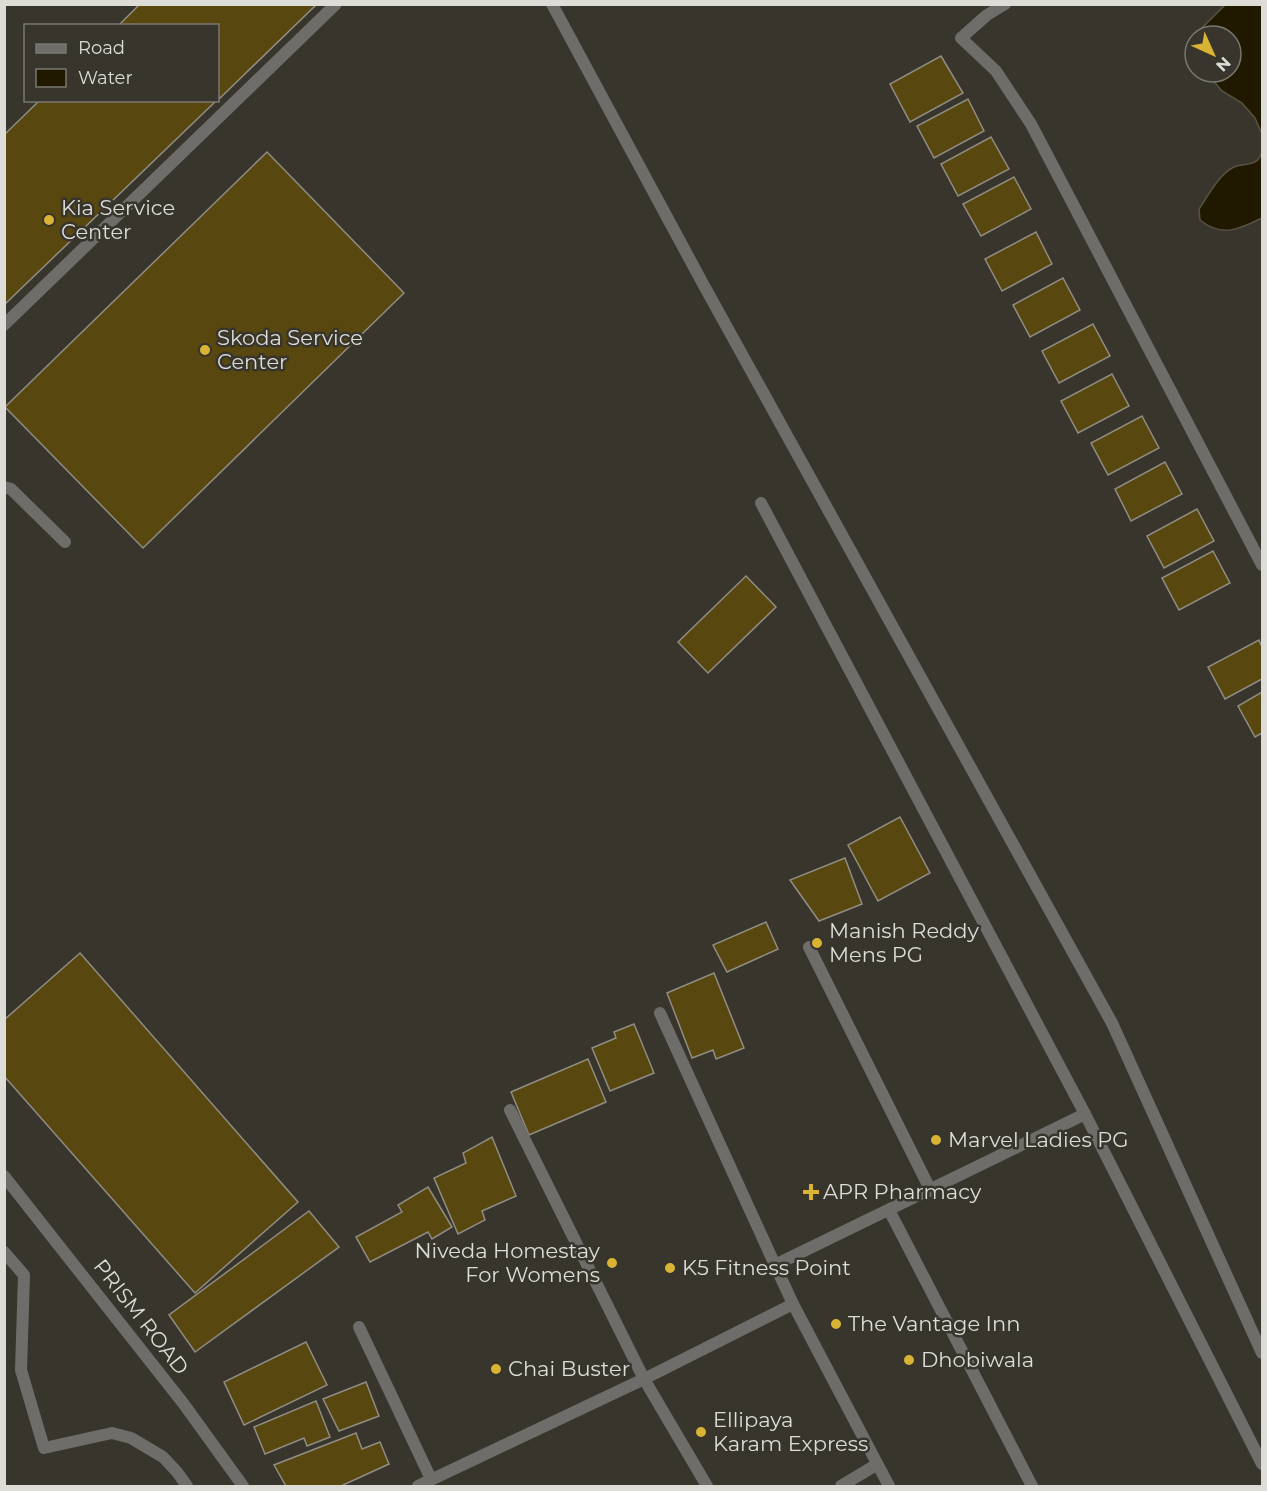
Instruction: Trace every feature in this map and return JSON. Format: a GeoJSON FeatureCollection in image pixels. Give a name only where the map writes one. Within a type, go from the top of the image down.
{"type":"FeatureCollection","features":[{"type":"Feature","properties":{"kind":"street"},"geometry":{"type":"LineString","coordinates":[[4,325],[336,4]]}},
{"type":"Feature","properties":{"kind":"street"},"geometry":{"type":"LineString","coordinates":[[552,4],[702,282],[1112,1023],[1263,1353]]}},
{"type":"Feature","properties":{"kind":"street"},"geometry":{"type":"LineString","coordinates":[[1005,4],[987,15],[961,38],[996,71],[1031,124],[1263,565]]}},
{"type":"Feature","properties":{"kind":"street"},"geometry":{"type":"LineString","coordinates":[[4,487],[11,489],[65,542]]}},
{"type":"Feature","properties":{"kind":"street"},"geometry":{"type":"LineString","coordinates":[[761,503],[1085,1114],[1263,1464]]}},
{"type":"Feature","properties":{"kind":"street"},"geometry":{"type":"LineString","coordinates":[[809,946],[931,1191]]}},
{"type":"Feature","properties":{"kind":"street"},"geometry":{"type":"LineString","coordinates":[[660,1013],[793,1304],[889,1486]]}},
{"type":"Feature","properties":{"kind":"street"},"geometry":{"type":"LineString","coordinates":[[510,1110],[644,1379],[707,1486]]}},
{"type":"Feature","properties":{"kind":"street"},"geometry":{"type":"LineString","coordinates":[[775,1265],[1085,1114]]}},
{"type":"Feature","properties":{"kind":"street","name":"PRISM ROAD"},"geometry":{"type":"LineString","coordinates":[[4,1176],[183,1403],[243,1486]]}},
{"type":"Feature","properties":{"kind":"street"},"geometry":{"type":"LineString","coordinates":[[889,1210],[1032,1486]]}},
{"type":"Feature","properties":{"kind":"street"},"geometry":{"type":"LineString","coordinates":[[4,1252],[24,1275],[21,1370],[44,1448],[112,1433],[131,1438],[163,1457],[187,1486]]}},
{"type":"Feature","properties":{"kind":"street"},"geometry":{"type":"LineString","coordinates":[[418,1486],[644,1379],[793,1304]]}},
{"type":"Feature","properties":{"kind":"street"},"geometry":{"type":"LineString","coordinates":[[359,1327],[431,1479]]}},
{"type":"Feature","properties":{"kind":"street"},"geometry":{"type":"LineString","coordinates":[[841,1486],[876,1465]]}},
{"type":"Feature","properties":{"kind":"water"},"geometry":{"type":"Polygon","coordinates":[[[1226,4],[1262,5],[1262,134],[1255,118],[1242,103],[1222,91],[1216,84],[1243,84],[1243,24],[1206,24],[1226,4]]]}},
{"type":"Feature","properties":{"kind":"water"},"geometry":{"type":"Polygon","coordinates":[[[1262,152],[1262,218],[1231,230],[1216,229],[1200,220],[1199,209],[1223,175],[1234,167],[1254,162],[1262,152]]]}},
{"type":"Feature","properties":{"kind":"building"},"geometry":{"type":"Polygon","coordinates":[[[140,4],[317,4],[219,99],[219,24],[120,24],[140,4]]]}},
{"type":"Feature","properties":{"kind":"building"},"geometry":{"type":"Polygon","coordinates":[[[941,56],[963,93],[910,122],[890,84],[941,56]]]}},
{"type":"Feature","properties":{"kind":"building"},"geometry":{"type":"Polygon","coordinates":[[[968,99],[984,131],[934,158],[917,126],[968,99]]]}},
{"type":"Feature","properties":{"kind":"building","name":"Kia Service Center"},"geometry":{"type":"Polygon","coordinates":[[[38,102],[215,102],[4,305],[4,135],[38,102]]]}},
{"type":"Feature","properties":{"kind":"building"},"geometry":{"type":"Polygon","coordinates":[[[991,137],[1009,169],[958,196],[941,164],[991,137]]]}},
{"type":"Feature","properties":{"kind":"building","name":"Skoda Service Center"},"geometry":{"type":"Polygon","coordinates":[[[267,152],[404,293],[143,548],[5,407],[267,152]]]}},
{"type":"Feature","properties":{"kind":"building"},"geometry":{"type":"Polygon","coordinates":[[[1014,177],[1031,209],[981,236],[963,204],[1014,177]]]}},
{"type":"Feature","properties":{"kind":"building"},"geometry":{"type":"Polygon","coordinates":[[[1036,232],[1052,264],[1002,291],[985,259],[1036,232]]]}},
{"type":"Feature","properties":{"kind":"building"},"geometry":{"type":"Polygon","coordinates":[[[1063,278],[1080,310],[1030,337],[1013,305],[1063,278]]]}},
{"type":"Feature","properties":{"kind":"building"},"geometry":{"type":"Polygon","coordinates":[[[1093,324],[1110,356],[1059,383],[1042,351],[1093,324]]]}},
{"type":"Feature","properties":{"kind":"building"},"geometry":{"type":"Polygon","coordinates":[[[1112,374],[1129,406],[1078,433],[1061,401],[1112,374]]]}},
{"type":"Feature","properties":{"kind":"building"},"geometry":{"type":"Polygon","coordinates":[[[1142,416],[1159,448],[1108,475],[1091,443],[1142,416]]]}},
{"type":"Feature","properties":{"kind":"building"},"geometry":{"type":"Polygon","coordinates":[[[1165,462],[1182,494],[1131,521],[1115,489],[1165,462]]]}},
{"type":"Feature","properties":{"kind":"building"},"geometry":{"type":"Polygon","coordinates":[[[1197,509],[1214,541],[1164,568],[1147,536],[1197,509]]]}},
{"type":"Feature","properties":{"kind":"building"},"geometry":{"type":"Polygon","coordinates":[[[1213,551],[1230,583],[1179,610],[1162,578],[1213,551]]]}},
{"type":"Feature","properties":{"kind":"building"},"geometry":{"type":"Polygon","coordinates":[[[746,576],[776,607],[708,673],[678,642],[746,576]]]}},
{"type":"Feature","properties":{"kind":"building"},"geometry":{"type":"Polygon","coordinates":[[[1259,640],[1262,647],[1262,679],[1225,699],[1208,667],[1259,640]]]}},
{"type":"Feature","properties":{"kind":"building"},"geometry":{"type":"Polygon","coordinates":[[[1262,692],[1262,733],[1255,737],[1238,706],[1262,692]]]}},
{"type":"Feature","properties":{"kind":"building"},"geometry":{"type":"Polygon","coordinates":[[[900,817],[930,873],[878,901],[848,845],[900,817]]]}},
{"type":"Feature","properties":{"kind":"building"},"geometry":{"type":"Polygon","coordinates":[[[845,858],[862,904],[819,921],[790,880],[845,858]]]}},
{"type":"Feature","properties":{"kind":"building"},"geometry":{"type":"Polygon","coordinates":[[[766,922],[778,949],[727,972],[713,945],[766,922]]]}},
{"type":"Feature","properties":{"kind":"building"},"geometry":{"type":"Polygon","coordinates":[[[80,953],[298,1202],[195,1293],[4,1076],[4,1020],[80,953]]]}},
{"type":"Feature","properties":{"kind":"building"},"geometry":{"type":"Polygon","coordinates":[[[714,973],[744,1048],[716,1059],[713,1050],[692,1058],[667,993],[714,973]]]}},
{"type":"Feature","properties":{"kind":"building"},"geometry":{"type":"Polygon","coordinates":[[[634,1024],[654,1073],[610,1091],[592,1048],[616,1038],[614,1032],[634,1024]]]}},
{"type":"Feature","properties":{"kind":"building"},"geometry":{"type":"Polygon","coordinates":[[[588,1059],[606,1102],[529,1135],[511,1092],[588,1059]]]}},
{"type":"Feature","properties":{"kind":"building"},"geometry":{"type":"Polygon","coordinates":[[[492,1137],[516,1196],[482,1211],[485,1220],[458,1234],[434,1178],[466,1163],[463,1153],[492,1137]]]}},
{"type":"Feature","properties":{"kind":"building"},"geometry":{"type":"Polygon","coordinates":[[[428,1187],[452,1227],[432,1239],[428,1232],[370,1262],[356,1237],[402,1212],[398,1205],[428,1187]]]}},
{"type":"Feature","properties":{"kind":"building"},"geometry":{"type":"Polygon","coordinates":[[[309,1211],[339,1247],[195,1352],[169,1315],[309,1211]]]}},
{"type":"Feature","properties":{"kind":"building"},"geometry":{"type":"Polygon","coordinates":[[[306,1342],[327,1385],[244,1425],[224,1382],[306,1342]]]}},
{"type":"Feature","properties":{"kind":"building"},"geometry":{"type":"Polygon","coordinates":[[[366,1382],[379,1416],[339,1431],[323,1399],[366,1382]]]}},
{"type":"Feature","properties":{"kind":"building"},"geometry":{"type":"Polygon","coordinates":[[[316,1401],[330,1437],[307,1446],[304,1438],[265,1454],[254,1427],[316,1401]]]}},
{"type":"Feature","properties":{"kind":"building"},"geometry":{"type":"Polygon","coordinates":[[[356,1433],[362,1449],[380,1442],[389,1464],[341,1486],[286,1486],[274,1465],[356,1433]]]}},
{"type":"Feature","properties":{"kind":"place","name":"Kia Service Center"},"geometry":{"type":"Point","coordinates":[49,220]}},
{"type":"Feature","properties":{"kind":"place","name":"Skoda Service Center"},"geometry":{"type":"Point","coordinates":[205,350]}},
{"type":"Feature","properties":{"kind":"place","name":"Manish Reddy Mens PG"},"geometry":{"type":"Point","coordinates":[817,943]}},
{"type":"Feature","properties":{"kind":"place","name":"Marvel Ladies PG"},"geometry":{"type":"Point","coordinates":[936,1140]}},
{"type":"Feature","properties":{"kind":"place","name":"APR Pharmacy"},"geometry":{"type":"Point","coordinates":[811,1192]}},
{"type":"Feature","properties":{"kind":"place","name":"Niveda Homestay For Womens"},"geometry":{"type":"Point","coordinates":[612,1263]}},
{"type":"Feature","properties":{"kind":"place","name":"K5 Fitness Point"},"geometry":{"type":"Point","coordinates":[670,1268]}},
{"type":"Feature","properties":{"kind":"place","name":"The Vantage Inn"},"geometry":{"type":"Point","coordinates":[836,1324]}},
{"type":"Feature","properties":{"kind":"place","name":"Dhobiwala"},"geometry":{"type":"Point","coordinates":[909,1360]}},
{"type":"Feature","properties":{"kind":"place","name":"Chai Buster"},"geometry":{"type":"Point","coordinates":[496,1369]}},
{"type":"Feature","properties":{"kind":"place","name":"Ellipaya Karam Express"},"geometry":{"type":"Point","coordinates":[701,1432]}}]}
